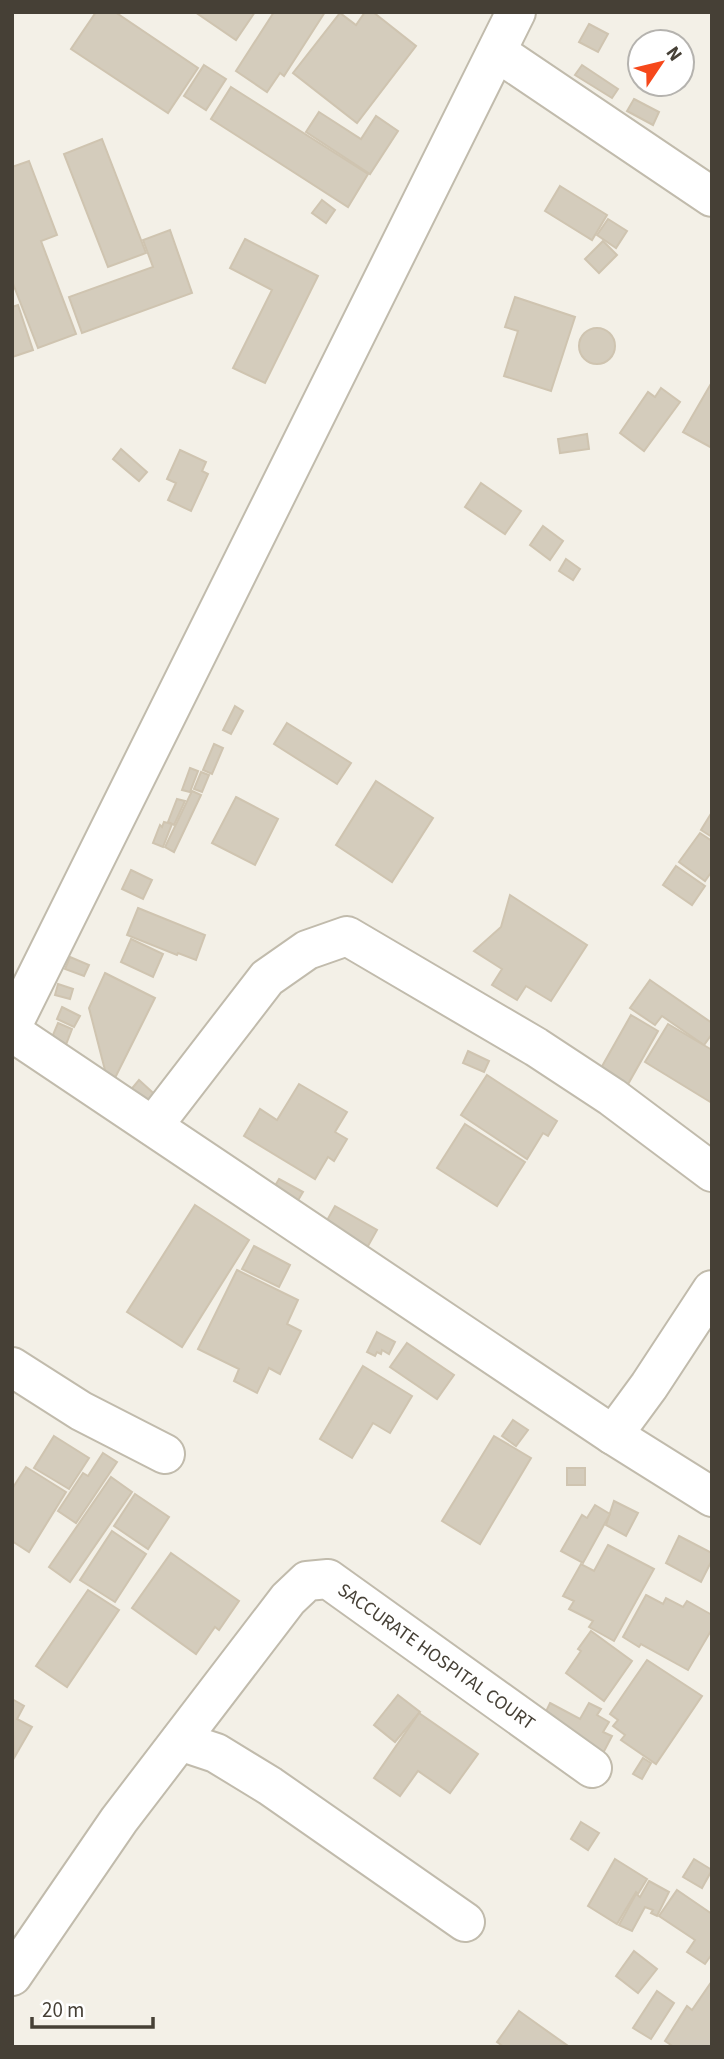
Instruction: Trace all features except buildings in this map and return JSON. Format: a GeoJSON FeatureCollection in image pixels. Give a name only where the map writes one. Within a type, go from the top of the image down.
{"type":"FeatureCollection","features":[{"type":"Feature","properties":{"kind":"street"},"geometry":{"type":"LineString","coordinates":[[12,1026],[516,12]]}},
{"type":"Feature","properties":{"kind":"street"},"geometry":{"type":"LineString","coordinates":[[497,52],[712,197]]}},
{"type":"Feature","properties":{"kind":"street"},"geometry":{"type":"LineString","coordinates":[[153,1126],[267,978],[307,950],[347,936],[547,1054],[612,1097],[712,1171]]}},
{"type":"Feature","properties":{"kind":"street"},"geometry":{"type":"LineString","coordinates":[[12,1032],[613,1435],[712,1497]]}},
{"type":"Feature","properties":{"kind":"street"},"geometry":{"type":"LineString","coordinates":[[613,1435],[649,1386],[712,1290]]}},
{"type":"Feature","properties":{"kind":"street"},"geometry":{"type":"LineString","coordinates":[[12,1367],[81,1411],[165,1454]]}},
{"type":"Feature","properties":{"kind":"street","name":"SACCURATE HOSPITAL COURT"},"geometry":{"type":"LineString","coordinates":[[12,1976],[119,1820],[288,1599],[307,1581],[328,1579],[592,1768]]}},
{"type":"Feature","properties":{"kind":"street"},"geometry":{"type":"LineString","coordinates":[[180,1741],[216,1753],[270,1786],[465,1922]]}}]}
